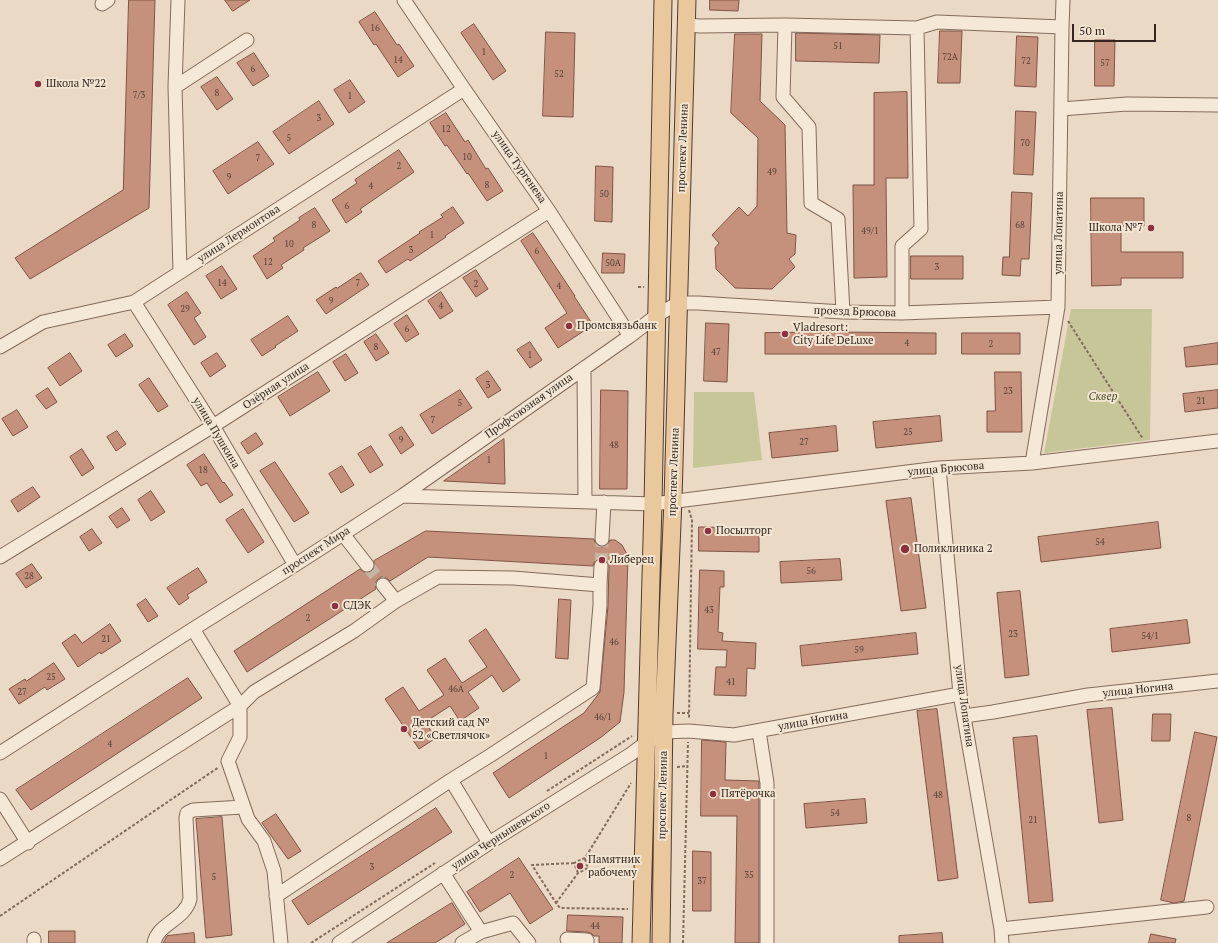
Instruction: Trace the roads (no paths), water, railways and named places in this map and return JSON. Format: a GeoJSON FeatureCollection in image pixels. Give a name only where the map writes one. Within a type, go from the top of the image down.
{"type":"FeatureCollection","features":[{"type":"Feature","properties":{"kind":"main road","name":"проспект Ленина"},"geometry":{"type":"LineString","coordinates":[[641,943],[653,504],[663,0]]}},
{"type":"Feature","properties":{"kind":"main road","name":"проспект Ленина"},"geometry":{"type":"LineString","coordinates":[[661,943],[664,732],[679,500],[678,303],[687,0]]}},
{"type":"Feature","properties":{"kind":"street"},"geometry":{"type":"LineString","coordinates":[[178,0],[175,87],[180,272]]}},
{"type":"Feature","properties":{"kind":"street","name":"улица Тургенева"},"geometry":{"type":"LineString","coordinates":[[404,0],[549,211],[630,336]]}},
{"type":"Feature","properties":{"kind":"street","name":"улица Лопатина"},"geometry":{"type":"LineString","coordinates":[[1032,463],[1058,307],[1063,0]]}},
{"type":"Feature","properties":{"kind":"street"},"geometry":{"type":"LineString","coordinates":[[687,25],[785,25],[917,28],[936,22],[1062,27]]}},
{"type":"Feature","properties":{"kind":"street"},"geometry":{"type":"LineString","coordinates":[[785,25],[784,97],[809,127],[811,203],[838,219],[843,312]]}},
{"type":"Feature","properties":{"kind":"street"},"geometry":{"type":"LineString","coordinates":[[902,313],[902,246],[921,229],[917,28]]}},
{"type":"Feature","properties":{"kind":"street"},"geometry":{"type":"LineString","coordinates":[[175,87],[247,40]]}},
{"type":"Feature","properties":{"kind":"street","name":"улица Лермонтова"},"geometry":{"type":"LineString","coordinates":[[0,347],[43,322],[134,302],[464,89]]}},
{"type":"Feature","properties":{"kind":"street"},"geometry":{"type":"LineString","coordinates":[[1061,109],[1127,104],[1218,106]]}},
{"type":"Feature","properties":{"kind":"street","name":"Озёрная улица"},"geometry":{"type":"LineString","coordinates":[[0,557],[213,426],[549,211]]}},
{"type":"Feature","properties":{"kind":"street","name":"улица Пушкина"},"geometry":{"type":"LineString","coordinates":[[134,302],[213,426],[295,565]]}},
{"type":"Feature","properties":{"kind":"street"},"geometry":{"type":"LineString","coordinates":[[656,316],[678,303]]}},
{"type":"Feature","properties":{"kind":"street","name":"проезд Брюсова"},"geometry":{"type":"LineString","coordinates":[[678,303],[843,312],[902,313],[1058,307]]}},
{"type":"Feature","properties":{"kind":"street","name":"Профсоюзная улица"},"geometry":{"type":"LineString","coordinates":[[402,496],[630,336],[656,316]]}},
{"type":"Feature","properties":{"kind":"street"},"geometry":{"type":"LineString","coordinates":[[584,368],[585,502]]}},
{"type":"Feature","properties":{"kind":"street","name":"улица Брюсова"},"geometry":{"type":"LineString","coordinates":[[679,500],[939,468],[1032,463],[1218,441]]}},
{"type":"Feature","properties":{"kind":"street","name":"улица Лопатина"},"geometry":{"type":"LineString","coordinates":[[939,468],[960,694],[1001,929],[1002,943]]}},
{"type":"Feature","properties":{"kind":"street"},"geometry":{"type":"LineString","coordinates":[[402,496],[653,504],[679,500]]}},
{"type":"Feature","properties":{"kind":"street","name":"проспект Мира"},"geometry":{"type":"LineString","coordinates":[[0,753],[402,496]]}},
{"type":"Feature","properties":{"kind":"street"},"geometry":{"type":"LineString","coordinates":[[602,539],[604,502]]}},
{"type":"Feature","properties":{"kind":"street"},"geometry":{"type":"LineString","coordinates":[[343,534],[367,565]]}},
{"type":"Feature","properties":{"kind":"street"},"geometry":{"type":"LineString","coordinates":[[276,896],[593,688],[600,605],[601,566]]}},
{"type":"Feature","properties":{"kind":"street"},"geometry":{"type":"LineString","coordinates":[[0,859],[28,843],[240,706],[254,692],[354,631],[396,601],[438,577],[513,578],[600,584]]}},
{"type":"Feature","properties":{"kind":"street"},"geometry":{"type":"LineString","coordinates":[[383,585],[396,601]]}},
{"type":"Feature","properties":{"kind":"street"},"geometry":{"type":"LineString","coordinates":[[193,629],[240,706],[240,737],[228,761],[243,807],[248,819],[264,841],[274,872],[281,943]]}},
{"type":"Feature","properties":{"kind":"street","name":"улица Ногина"},"geometry":{"type":"LineString","coordinates":[[964,716],[1088,695],[1218,681]]}},
{"type":"Feature","properties":{"kind":"street","name":"улица Ногина"},"geometry":{"type":"LineString","coordinates":[[664,732],[689,731],[734,735],[960,694]]}},
{"type":"Feature","properties":{"kind":"street"},"geometry":{"type":"LineString","coordinates":[[759,731],[767,783],[767,942]]}},
{"type":"Feature","properties":{"kind":"street","name":"улица Чернышевского"},"geometry":{"type":"LineString","coordinates":[[343,942],[488,843],[664,732]]}},
{"type":"Feature","properties":{"kind":"street"},"geometry":{"type":"LineString","coordinates":[[451,780],[488,843]]}},
{"type":"Feature","properties":{"kind":"street"},"geometry":{"type":"LineString","coordinates":[[0,799],[28,843]]}},
{"type":"Feature","properties":{"kind":"street"},"geometry":{"type":"LineString","coordinates":[[154,943],[160,931],[184,912],[188,907],[190,900],[187,813],[193,810],[243,807]]}},
{"type":"Feature","properties":{"kind":"street"},"geometry":{"type":"LineString","coordinates":[[443,873],[481,932]]}},
{"type":"Feature","properties":{"kind":"street"},"geometry":{"type":"LineString","coordinates":[[1001,929],[1207,908]]}},
{"type":"Feature","properties":{"kind":"street"},"geometry":{"type":"LineString","coordinates":[[462,943],[481,932],[513,923],[529,943]]}},
{"type":"Feature","properties":{"kind":"street"},"geometry":{"type":"LineString","coordinates":[[568,939],[587,940],[587,943]]}},
{"type":"Feature","properties":{"kind":"tunnel"},"geometry":{"type":"LineString","coordinates":[[601,566],[602,539]]}},
{"type":"Feature","properties":{"kind":"tunnel"},"geometry":{"type":"LineString","coordinates":[[367,565],[383,585]]}},
{"type":"Feature","properties":{"kind":"place","name":"Школа №22"},"geometry":{"type":"Point","coordinates":[38,84]}},
{"type":"Feature","properties":{"kind":"place","name":"Школа №7"},"geometry":{"type":"Point","coordinates":[1151,228]}},
{"type":"Feature","properties":{"kind":"place","name":"Промсвязьбанк"},"geometry":{"type":"Point","coordinates":[569,326]}},
{"type":"Feature","properties":{"kind":"place","name":"Vladresort: City Life DeLuxe"},"geometry":{"type":"Point","coordinates":[785,334]}},
{"type":"Feature","properties":{"kind":"place","name":"Посылторг"},"geometry":{"type":"Point","coordinates":[708,531]}},
{"type":"Feature","properties":{"kind":"place","name":"Поликлиника 2"},"geometry":{"type":"Point","coordinates":[905,549]}},
{"type":"Feature","properties":{"kind":"place","name":"Либерец"},"geometry":{"type":"Point","coordinates":[602,560]}},
{"type":"Feature","properties":{"kind":"place","name":"СДЭК"},"geometry":{"type":"Point","coordinates":[335,606]}},
{"type":"Feature","properties":{"kind":"place","name":"Детский сад № 52 «Светлячок»"},"geometry":{"type":"Point","coordinates":[404,729]}},
{"type":"Feature","properties":{"kind":"place","name":"Пятёрочка"},"geometry":{"type":"Point","coordinates":[713,794]}},
{"type":"Feature","properties":{"kind":"place","name":"Памятник рабочему"},"geometry":{"type":"Point","coordinates":[580,866]}},
{"type":"Feature","properties":{"kind":"park label","name":"Сквер"},"geometry":{"type":"Point","coordinates":[1103,397]}}]}
